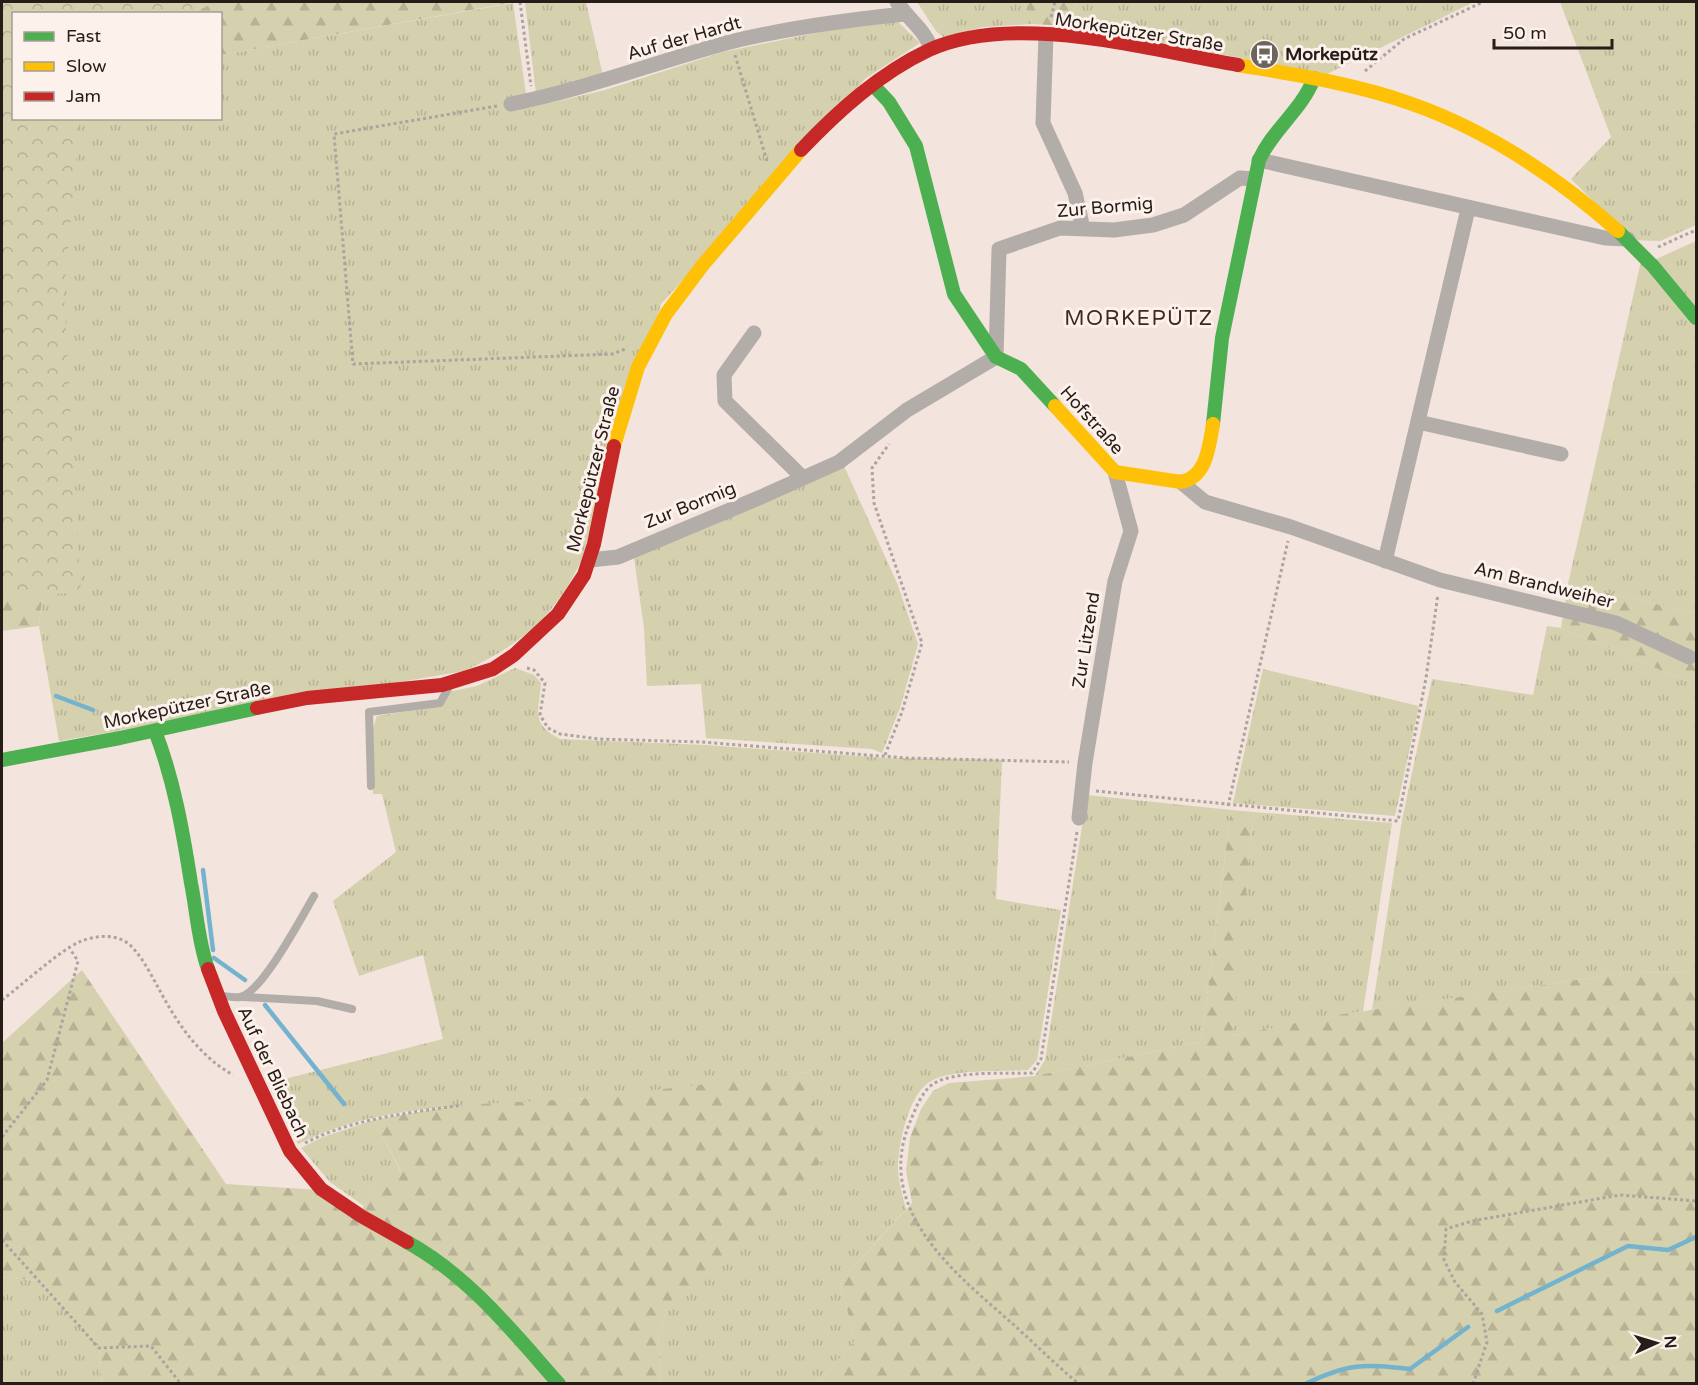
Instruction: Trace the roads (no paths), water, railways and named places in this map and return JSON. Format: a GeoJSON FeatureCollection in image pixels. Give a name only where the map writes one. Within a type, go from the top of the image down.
{"type":"FeatureCollection","features":[{"type":"Feature","properties":{"kind":"street","name":"Auf der Hardt"},"geometry":{"type":"LineString","coordinates":[[511,104],[600,83],[730,42],[901,8],[926,33],[932,48]]}},
{"type":"Feature","properties":{"kind":"street","name":"Morkepützer Straße"},"geometry":{"type":"LineString","coordinates":[[2,760],[155,731],[312,697],[407,689],[452,682],[472,678],[508,661],[548,626],[578,587],[590,560],[613,449],[638,365],[676,298],[773,180],[836,115],[873,85],[932,48],[983,36],[1046,35],[1314,78],[1414,105],[1495,142],[1560,182],[1628,239],[1696,318]]}},
{"type":"Feature","properties":{"kind":"street"},"geometry":{"type":"LineString","coordinates":[[1046,35],[1043,123],[1075,194],[1083,229]]}},
{"type":"Feature","properties":{"kind":"street"},"geometry":{"type":"LineString","coordinates":[[1181,482],[1191,480],[1198,474],[1208,454],[1216,405],[1222,338],[1259,160],[1265,145],[1310,91],[1314,78]]}},
{"type":"Feature","properties":{"kind":"street","name":"Hofstraße"},"geometry":{"type":"LineString","coordinates":[[873,85],[889,102],[916,146],[929,189],[954,294],[996,357],[1021,369],[1115,472],[1181,482]]}},
{"type":"Feature","properties":{"kind":"street"},"geometry":{"type":"LineString","coordinates":[[1259,160],[1468,209],[1605,238],[1628,239]]}},
{"type":"Feature","properties":{"kind":"street","name":"Zur Bormig"},"geometry":{"type":"LineString","coordinates":[[590,560],[618,557],[839,462],[908,410],[996,357],[999,249],[1060,228],[1114,230],[1153,225],[1184,215],[1240,178],[1254,179]]}},
{"type":"Feature","properties":{"kind":"street"},"geometry":{"type":"LineString","coordinates":[[1385,561],[1468,209]]}},
{"type":"Feature","properties":{"kind":"street"},"geometry":{"type":"LineString","coordinates":[[754,333],[724,375],[726,401],[802,477]]}},
{"type":"Feature","properties":{"kind":"street"},"geometry":{"type":"LineString","coordinates":[[1418,422],[1561,454]]}},
{"type":"Feature","properties":{"kind":"street","name":"Zur Litzend"},"geometry":{"type":"LineString","coordinates":[[1079,818],[1085,763],[1115,581],[1131,531],[1115,472]]}},
{"type":"Feature","properties":{"kind":"street","name":"Am Brandweiher"},"geometry":{"type":"LineString","coordinates":[[1181,482],[1205,502],[1291,527],[1440,580],[1616,623],[1689,657]]}},
{"type":"Feature","properties":{"kind":"street","name":"Auf der Bliebach"},"geometry":{"type":"LineString","coordinates":[[155,731],[169,766],[192,886],[196,926],[207,967],[258,1085],[290,1151],[321,1189],[361,1216],[422,1251],[478,1294],[559,1383]]}},
{"type":"Feature","properties":{"kind":"lane"},"geometry":{"type":"LineString","coordinates":[[370,786],[369,712],[440,703],[452,682]]}},
{"type":"Feature","properties":{"kind":"lane"},"geometry":{"type":"LineString","coordinates":[[241,997],[250,992],[278,958],[314,896]]}},
{"type":"Feature","properties":{"kind":"lane"},"geometry":{"type":"LineString","coordinates":[[218,996],[317,1001],[352,1009]]}},
{"type":"Feature","properties":{"kind":"waterway"},"geometry":{"type":"LineString","coordinates":[[56,696],[93,710]]}},
{"type":"Feature","properties":{"kind":"waterway"},"geometry":{"type":"LineString","coordinates":[[203,870],[213,950]]}},
{"type":"Feature","properties":{"kind":"waterway"},"geometry":{"type":"LineString","coordinates":[[214,958],[245,980]]}},
{"type":"Feature","properties":{"kind":"waterway"},"geometry":{"type":"LineString","coordinates":[[265,1005],[344,1104]]}},
{"type":"Feature","properties":{"kind":"waterway"},"geometry":{"type":"LineString","coordinates":[[1497,1311],[1628,1246],[1668,1250],[1696,1237]]}},
{"type":"Feature","properties":{"kind":"waterway"},"geometry":{"type":"LineString","coordinates":[[1305,1384],[1333,1372],[1356,1367],[1380,1366],[1410,1369],[1468,1327]]}},
{"type":"Feature","properties":{"kind":"place","name":"Morkepütz"},"geometry":{"type":"Point","coordinates":[1264,54]}},
{"type":"Feature","properties":{"kind":"district","name":"MORKEPÜTZ"},"geometry":{"type":"Point","coordinates":[1139,318]}}]}
